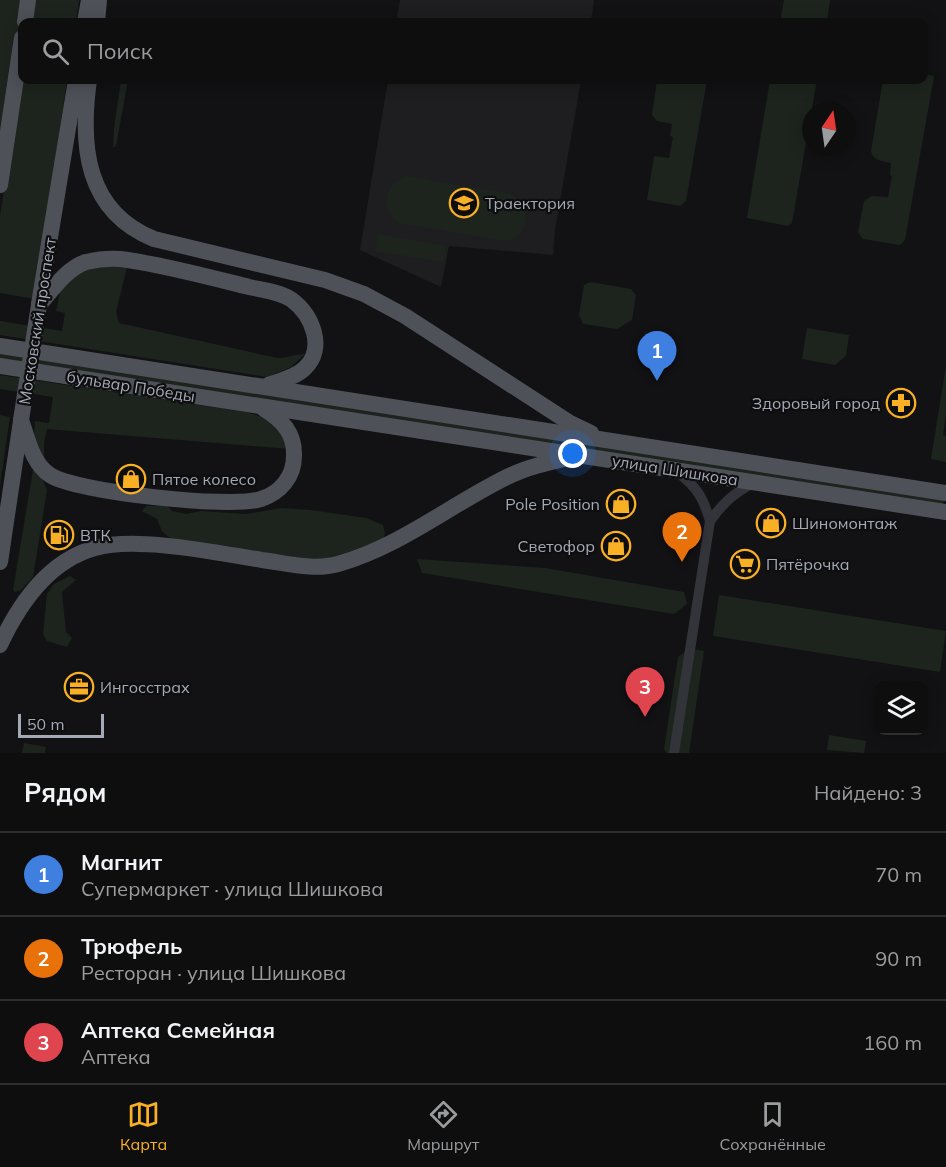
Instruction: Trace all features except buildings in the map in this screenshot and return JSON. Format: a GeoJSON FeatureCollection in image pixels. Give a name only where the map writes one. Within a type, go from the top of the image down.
{"type":"FeatureCollection","features":[{"type":"Feature","properties":{"kind":"main road"},"geometry":{"type":"LineString","coordinates":[[26,18],[28,0]]}},
{"type":"Feature","properties":{"kind":"main road"},"geometry":{"type":"LineString","coordinates":[[86,18],[89,0]]}},
{"type":"Feature","properties":{"kind":"main road"},"geometry":{"type":"LineString","coordinates":[[97,18],[99,0]]}},
{"type":"Feature","properties":{"kind":"main road"},"geometry":{"type":"LineString","coordinates":[[0,185],[18,65]]}},
{"type":"Feature","properties":{"kind":"main road","name":"Московский проспект"},"geometry":{"type":"LineString","coordinates":[[0,562],[75,84]]}},
{"type":"Feature","properties":{"kind":"main road"},"geometry":{"type":"LineString","coordinates":[[88,84],[85,107],[86,130],[94,178],[101,197],[123,222],[138,232],[154,238],[325,280],[364,294],[405,316],[570,423],[605,441]]}},
{"type":"Feature","properties":{"kind":"main road"},"geometry":{"type":"LineString","coordinates":[[39,305],[74,268],[86,262],[105,260],[126,260],[177,270],[273,293],[291,300],[304,312],[313,324],[316,340],[313,357],[306,368],[289,378],[265,387]]}},
{"type":"Feature","properties":{"kind":"main road","name":"бульвар Победы"},"geometry":{"type":"LineString","coordinates":[[0,346],[265,387]]}},
{"type":"Feature","properties":{"kind":"main road","name":"бульвар Победы"},"geometry":{"type":"LineString","coordinates":[[0,366],[261,406]]}},
{"type":"Feature","properties":{"kind":"main road","name":"улица Шишкова"},"geometry":{"type":"LineString","coordinates":[[265,387],[946,493]]}},
{"type":"Feature","properties":{"kind":"main road"},"geometry":{"type":"LineString","coordinates":[[21,420],[34,458],[49,475],[61,481],[103,490],[144,495],[218,502],[246,502],[260,500],[273,494],[285,484],[294,460],[295,446],[286,426],[261,406]]}},
{"type":"Feature","properties":{"kind":"main road","name":"улица Шишкова"},"geometry":{"type":"LineString","coordinates":[[261,406],[946,513]]}},
{"type":"Feature","properties":{"kind":"main road"},"geometry":{"type":"LineString","coordinates":[[0,645],[11,620],[29,595],[51,572],[70,559],[94,548],[128,544],[306,566],[334,565],[357,558],[389,543],[509,476],[539,465],[580,455]]}},
{"type":"Feature","properties":{"kind":"street"},"geometry":{"type":"LineString","coordinates":[[674,470],[692,483],[704,499],[710,521],[674,753]]}},
{"type":"Feature","properties":{"kind":"street"},"geometry":{"type":"LineString","coordinates":[[710,521],[723,503],[736,491],[755,483]]}},
{"type":"Feature","properties":{"kind":"shaded area"},"geometry":{"type":"Polygon","coordinates":[[[0,0],[28,0],[23,18],[18,18],[18,65],[0,185],[0,0]]]}},
{"type":"Feature","properties":{"kind":"shaded area"},"geometry":{"type":"Polygon","coordinates":[[[34,0],[79,0],[77,18],[32,18],[34,0]]]}},
{"type":"Feature","properties":{"kind":"shaded area"},"geometry":{"type":"Polygon","coordinates":[[[400,0],[594,0],[592,18],[397,18],[400,0]]]}},
{"type":"Feature","properties":{"kind":"shaded area"},"geometry":{"type":"Polygon","coordinates":[[[784,0],[830,0],[828,18],[781,18],[784,0]]]}},
{"type":"Feature","properties":{"kind":"shaded area"},"geometry":{"type":"Polygon","coordinates":[[[928,75],[934,76],[905,240],[900,245],[863,239],[858,232],[864,201],[872,196],[888,197],[892,176],[890,175],[891,163],[876,159],[871,151],[882,84],[928,84],[928,75]]]}},
{"type":"Feature","properties":{"kind":"shaded area"},"geometry":{"type":"Polygon","coordinates":[[[20,84],[66,84],[35,299],[0,293],[0,216],[20,84]]]}},
{"type":"Feature","properties":{"kind":"shaded area"},"geometry":{"type":"Polygon","coordinates":[[[120,84],[127,84],[116,146],[113,148],[120,84]]]}},
{"type":"Feature","properties":{"kind":"shaded area","name":"Траектория"},"geometry":{"type":"Polygon","coordinates":[[[387,84],[580,84],[555,230],[553,255],[449,246],[441,287],[360,250],[387,84]]]}},
{"type":"Feature","properties":{"kind":"shaded area"},"geometry":{"type":"Polygon","coordinates":[[[656,84],[706,84],[686,201],[680,206],[647,200],[654,156],[669,158],[673,137],[670,136],[672,124],[657,121],[652,115],[656,84]]]}},
{"type":"Feature","properties":{"kind":"shaded area"},"geometry":{"type":"Polygon","coordinates":[[[769,84],[816,84],[813,102],[802,102],[804,156],[792,223],[788,226],[747,218],[769,84]]]}},
{"type":"Feature","properties":{"kind":"shaded area"},"geometry":{"type":"Polygon","coordinates":[[[407,176],[514,195],[524,207],[526,221],[524,228],[519,234],[505,241],[399,223],[389,211],[387,197],[393,184],[407,176]]]}},
{"type":"Feature","properties":{"kind":"shaded area"},"geometry":{"type":"Polygon","coordinates":[[[378,234],[446,246],[443,262],[375,251],[378,234]]]}},
{"type":"Feature","properties":{"kind":"shaded area"},"geometry":{"type":"Polygon","coordinates":[[[99,265],[127,267],[116,312],[119,323],[277,358],[305,354],[291,367],[267,377],[0,335],[0,321],[62,331],[65,313],[56,311],[61,287],[79,272],[99,265]]]}},
{"type":"Feature","properties":{"kind":"shaded area"},"geometry":{"type":"Polygon","coordinates":[[[590,282],[631,289],[636,295],[632,320],[617,329],[583,324],[579,315],[584,285],[590,282]]]}},
{"type":"Feature","properties":{"kind":"shaded area"},"geometry":{"type":"Polygon","coordinates":[[[807,328],[849,335],[846,356],[835,365],[802,359],[807,328]]]}},
{"type":"Feature","properties":{"kind":"shaded area"},"geometry":{"type":"Polygon","coordinates":[[[0,351],[944,499],[943,506],[0,359],[0,351]]]}},
{"type":"Feature","properties":{"kind":"shaded area"},"geometry":{"type":"Polygon","coordinates":[[[946,366],[946,415],[943,435],[946,436],[946,462],[931,459],[946,366]]]}},
{"type":"Feature","properties":{"kind":"shaded area"},"geometry":{"type":"Polygon","coordinates":[[[0,375],[245,412],[274,423],[289,449],[47,429],[44,460],[34,435],[35,421],[49,423],[53,397],[0,389],[0,375]]]}},
{"type":"Feature","properties":{"kind":"shaded area"},"geometry":{"type":"Polygon","coordinates":[[[0,415],[10,417],[0,485],[0,415]]]}},
{"type":"Feature","properties":{"kind":"shaded area"},"geometry":{"type":"Polygon","coordinates":[[[35,469],[39,472],[47,490],[33,577],[21,590],[15,592],[13,590],[35,469]]]}},
{"type":"Feature","properties":{"kind":"shaded area"},"geometry":{"type":"Polygon","coordinates":[[[167,505],[172,511],[186,514],[201,511],[246,514],[282,508],[311,510],[366,518],[383,525],[385,533],[382,542],[329,562],[171,539],[162,531],[157,519],[142,511],[146,506],[167,505]]]}},
{"type":"Feature","properties":{"kind":"shaded area"},"geometry":{"type":"Polygon","coordinates":[[[417,559],[545,568],[684,592],[687,604],[674,614],[422,573],[417,559]]]}},
{"type":"Feature","properties":{"kind":"shaded area"},"geometry":{"type":"Polygon","coordinates":[[[70,576],[76,580],[62,592],[66,632],[72,638],[67,647],[47,641],[43,634],[47,594],[54,584],[70,576]]]}},
{"type":"Feature","properties":{"kind":"shaded area"},"geometry":{"type":"Polygon","coordinates":[[[719,595],[946,631],[940,672],[713,636],[719,595]]]}},
{"type":"Feature","properties":{"kind":"shaded area"},"geometry":{"type":"Polygon","coordinates":[[[690,648],[704,651],[689,753],[667,753],[664,749],[678,657],[690,648]]]}},
{"type":"Feature","properties":{"kind":"shaded area"},"geometry":{"type":"Polygon","coordinates":[[[829,735],[866,741],[864,753],[827,750],[829,735]]]}},
{"type":"Feature","properties":{"kind":"shaded area"},"geometry":{"type":"Polygon","coordinates":[[[24,743],[46,747],[45,753],[22,753],[24,743]]]}},
{"type":"Feature","properties":{"kind":"place","name":"Траектория"},"geometry":{"type":"Point","coordinates":[464,203]}},
{"type":"Feature","properties":{"kind":"place","name":"Магнит"},"geometry":{"type":"Point","coordinates":[657,381]}},
{"type":"Feature","properties":{"kind":"place","name":"Здоровый город"},"geometry":{"type":"Point","coordinates":[901,403]}},
{"type":"Feature","properties":{"kind":"place","name":"Пятое колесо"},"geometry":{"type":"Point","coordinates":[131,479]}},
{"type":"Feature","properties":{"kind":"place","name":"Pole Position"},"geometry":{"type":"Point","coordinates":[621,504]}},
{"type":"Feature","properties":{"kind":"place","name":"Шиномонтаж"},"geometry":{"type":"Point","coordinates":[771,523]}},
{"type":"Feature","properties":{"kind":"place","name":"ВТК"},"geometry":{"type":"Point","coordinates":[59,535]}},
{"type":"Feature","properties":{"kind":"place","name":"Светофор"},"geometry":{"type":"Point","coordinates":[616,546]}},
{"type":"Feature","properties":{"kind":"place","name":"Трюфель"},"geometry":{"type":"Point","coordinates":[682,562]}},
{"type":"Feature","properties":{"kind":"place","name":"Пятёрочка"},"geometry":{"type":"Point","coordinates":[745,564]}},
{"type":"Feature","properties":{"kind":"place","name":"Ингосстрах"},"geometry":{"type":"Point","coordinates":[79,687]}},
{"type":"Feature","properties":{"kind":"place","name":"Аптека Семейная"},"geometry":{"type":"Point","coordinates":[645,717]}}]}
